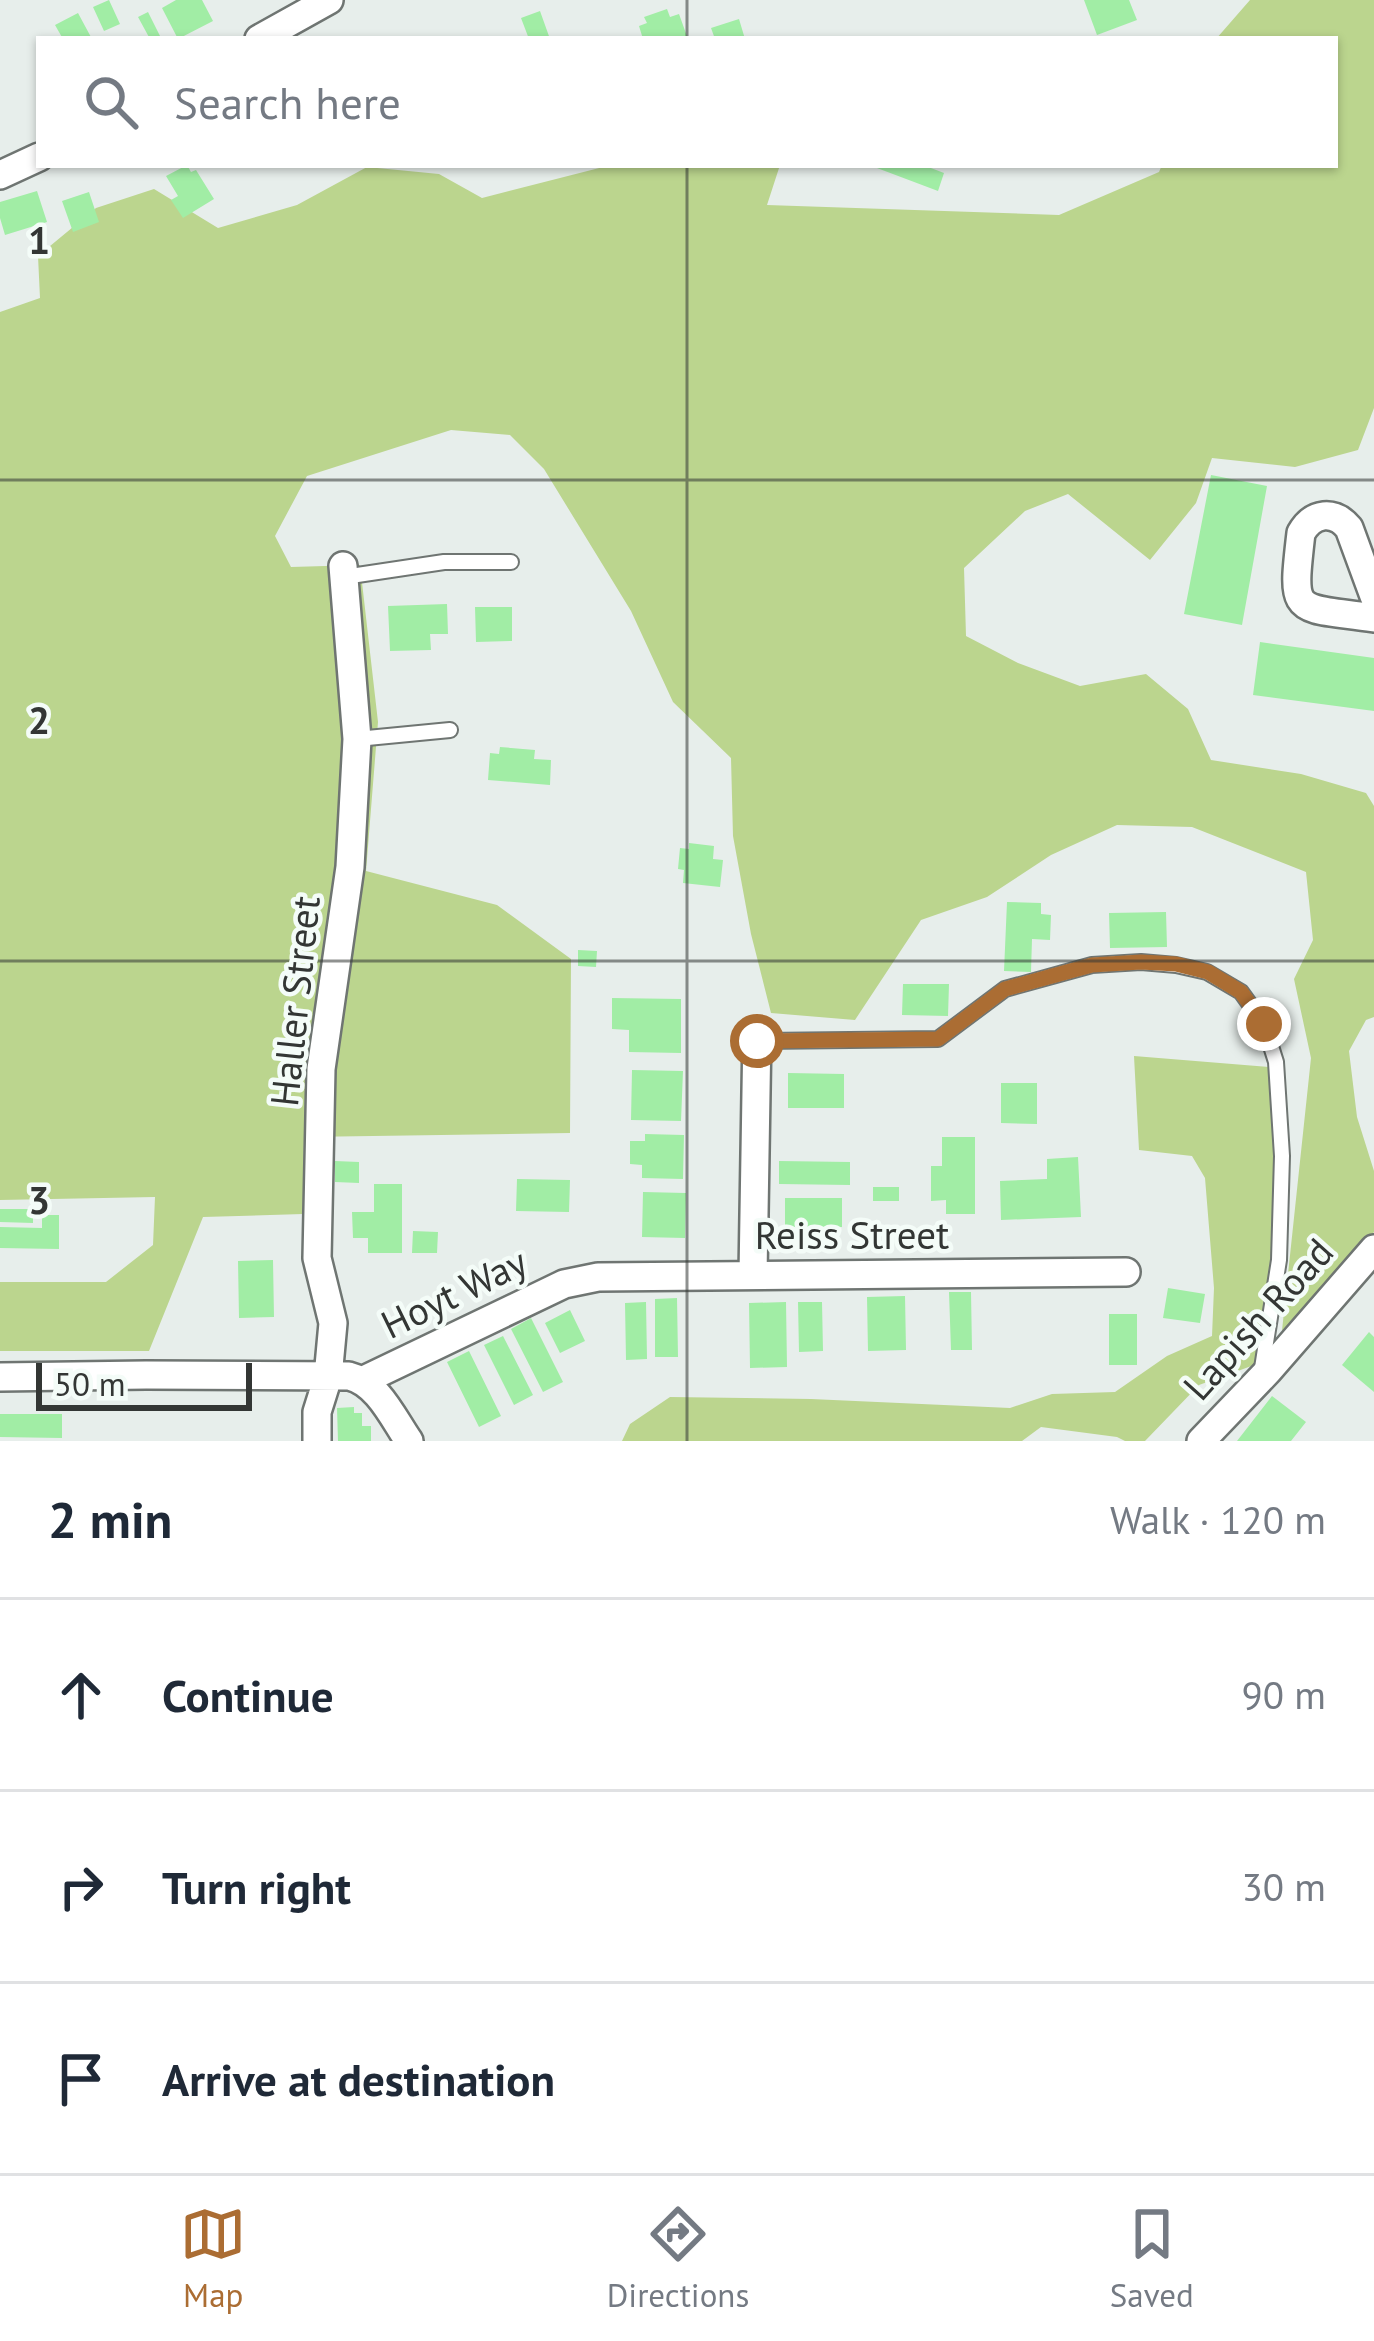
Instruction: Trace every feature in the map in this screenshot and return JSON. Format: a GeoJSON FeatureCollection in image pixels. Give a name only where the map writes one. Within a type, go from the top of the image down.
{"type":"FeatureCollection","features":[{"type":"Feature","properties":{"kind":"street"},"geometry":{"type":"LineString","coordinates":[[264,36],[329,0]]}},
{"type":"Feature","properties":{"kind":"street"},"geometry":{"type":"LineString","coordinates":[[0,175],[36,158]]}},
{"type":"Feature","properties":{"kind":"street"},"geometry":{"type":"LineString","coordinates":[[1374,596],[1344,522],[1328,515],[1305,526],[1295,586],[1299,599],[1309,609],[1374,618]]}},
{"type":"Feature","properties":{"kind":"street","name":"Haller Street"},"geometry":{"type":"LineString","coordinates":[[317,1441],[317,1412],[328,1377],[333,1323],[317,1258],[321,1069],[350,867],[357,739],[343,572]]}},
{"type":"Feature","properties":{"kind":"street"},"geometry":{"type":"LineString","coordinates":[[753,1275],[757,1036]]}},
{"type":"Feature","properties":{"kind":"street","name":"Lapish Road"},"geometry":{"type":"LineString","coordinates":[[1201,1441],[1374,1249]]}},
{"type":"Feature","properties":{"kind":"street","name":"Reiss Street"},"geometry":{"type":"LineString","coordinates":[[579,1280],[1126,1272]]}},
{"type":"Feature","properties":{"kind":"street","name":"Hoyt Way"},"geometry":{"type":"LineString","coordinates":[[364,1380],[579,1280]]}},
{"type":"Feature","properties":{"kind":"street"},"geometry":{"type":"LineString","coordinates":[[0,1377],[350,1376],[364,1380],[409,1441]]}},
{"type":"Feature","properties":{"kind":"lane"},"geometry":{"type":"LineString","coordinates":[[343,572],[444,562],[512,562]]}},
{"type":"Feature","properties":{"kind":"lane"},"geometry":{"type":"LineString","coordinates":[[357,739],[449,730]]}},
{"type":"Feature","properties":{"kind":"lane"},"geometry":{"type":"LineString","coordinates":[[757,1036],[938,1039],[1005,989],[1092,965],[1176,964],[1208,972],[1241,992],[1264,1024],[1276,1062],[1282,1156],[1279,1260],[1261,1379]]}},
{"type":"Feature","properties":{"kind":"green space"},"geometry":{"type":"Polygon","coordinates":[[[1250,0],[1374,0],[1374,408],[1358,450],[1295,467],[1212,458],[1196,503],[1150,560],[1068,494],[1025,511],[964,568],[966,636],[1018,663],[1080,686],[1146,674],[1188,709],[1211,760],[1301,774],[1366,793],[1374,806],[1374,1017],[1366,1020],[1349,1051],[1357,1117],[1374,1171],[1374,1232],[1281,1340],[1311,1058],[1294,979],[1313,940],[1306,872],[1192,827],[1117,825],[1051,855],[987,897],[921,920],[855,1020],[771,1013],[733,836],[731,758],[673,702],[631,611],[544,469],[510,435],[451,430],[307,476],[275,536],[291,567],[360,565],[378,722],[366,871],[497,905],[571,959],[570,1133],[304,1137],[303,1214],[203,1217],[149,1351],[0,1351],[0,1282],[106,1282],[153,1245],[155,1197],[0,1200],[0,312],[40,298],[38,256],[96,208],[154,189],[218,228],[297,205],[365,168],[439,174],[482,198],[599,168],[779,168],[767,205],[1059,215],[1161,168],[1338,168],[1338,36],[1219,36],[1250,0]]]}},
{"type":"Feature","properties":{"kind":"green space"},"geometry":{"type":"Polygon","coordinates":[[[1134,1056],[1282,1068],[1276,1216],[1257,1364],[1199,1385],[1145,1441],[1041,1427],[1022,1441],[622,1441],[630,1424],[670,1397],[1010,1408],[1052,1394],[1115,1392],[1167,1356],[1212,1336],[1214,1288],[1205,1178],[1192,1156],[1139,1150],[1134,1056]]]}},
{"type":"Feature","properties":{"kind":"building"},"geometry":{"type":"Polygon","coordinates":[[[109,0],[120,24],[104,31],[93,7],[109,0]]]}},
{"type":"Feature","properties":{"kind":"building"},"geometry":{"type":"Polygon","coordinates":[[[176,0],[202,0],[213,21],[176,36],[162,8],[176,0]]]}},
{"type":"Feature","properties":{"kind":"building"},"geometry":{"type":"Polygon","coordinates":[[[1084,0],[1129,0],[1137,20],[1097,35],[1084,0]]]}},
{"type":"Feature","properties":{"kind":"building"},"geometry":{"type":"Polygon","coordinates":[[[667,9],[670,17],[679,14],[687,36],[642,36],[639,26],[647,23],[644,17],[667,9]]]}},
{"type":"Feature","properties":{"kind":"building"},"geometry":{"type":"Polygon","coordinates":[[[540,11],[549,36],[528,36],[521,18],[540,11]]]}},
{"type":"Feature","properties":{"kind":"building"},"geometry":{"type":"Polygon","coordinates":[[[148,12],[160,36],[148,36],[138,17],[148,12]]]}},
{"type":"Feature","properties":{"kind":"building"},"geometry":{"type":"Polygon","coordinates":[[[78,13],[90,36],[61,36],[55,25],[78,13]]]}},
{"type":"Feature","properties":{"kind":"building"},"geometry":{"type":"Polygon","coordinates":[[[739,19],[744,36],[714,36],[711,28],[739,19]]]}},
{"type":"Feature","properties":{"kind":"building"},"geometry":{"type":"Polygon","coordinates":[[[181,168],[196,170],[214,199],[183,218],[171,200],[178,196],[166,176],[181,168]]]}},
{"type":"Feature","properties":{"kind":"building"},"geometry":{"type":"Polygon","coordinates":[[[877,168],[931,168],[944,173],[938,191],[877,168]]]}},
{"type":"Feature","properties":{"kind":"building"},"geometry":{"type":"Polygon","coordinates":[[[37,191],[47,222],[5,235],[0,202],[37,191]]]}},
{"type":"Feature","properties":{"kind":"building"},"geometry":{"type":"Polygon","coordinates":[[[89,192],[99,222],[73,232],[62,201],[89,192]]]}},
{"type":"Feature","properties":{"kind":"building"},"geometry":{"type":"Polygon","coordinates":[[[1211,475],[1267,486],[1242,625],[1184,614],[1211,475]]]}},
{"type":"Feature","properties":{"kind":"building"},"geometry":{"type":"Polygon","coordinates":[[[447,604],[448,634],[430,634],[431,650],[390,651],[388,606],[447,604]]]}},
{"type":"Feature","properties":{"kind":"building"},"geometry":{"type":"Polygon","coordinates":[[[475,607],[512,607],[512,641],[476,642],[475,607]]]}},
{"type":"Feature","properties":{"kind":"building"},"geometry":{"type":"Polygon","coordinates":[[[1260,642],[1374,658],[1374,711],[1253,695],[1260,642]]]}},
{"type":"Feature","properties":{"kind":"building"},"geometry":{"type":"Polygon","coordinates":[[[500,747],[535,750],[534,759],[551,760],[550,785],[488,780],[490,753],[499,754],[500,747]]]}},
{"type":"Feature","properties":{"kind":"building"},"geometry":{"type":"Polygon","coordinates":[[[689,843],[714,846],[713,859],[723,860],[720,887],[683,883],[684,870],[678,869],[680,848],[689,849],[689,843]]]}},
{"type":"Feature","properties":{"kind":"building"},"geometry":{"type":"Polygon","coordinates":[[[1007,902],[1041,903],[1041,914],[1051,915],[1050,940],[1032,939],[1031,972],[1004,971],[1007,902]]]}},
{"type":"Feature","properties":{"kind":"building"},"geometry":{"type":"Polygon","coordinates":[[[1166,912],[1167,947],[1110,948],[1109,913],[1166,912]]]}},
{"type":"Feature","properties":{"kind":"building"},"geometry":{"type":"Polygon","coordinates":[[[578,950],[597,951],[596,967],[578,966],[578,950]]]}},
{"type":"Feature","properties":{"kind":"building"},"geometry":{"type":"Polygon","coordinates":[[[903,984],[949,984],[948,1016],[902,1015],[903,984]]]}},
{"type":"Feature","properties":{"kind":"building"},"geometry":{"type":"Polygon","coordinates":[[[612,998],[681,999],[681,1053],[629,1052],[629,1030],[612,1029],[612,998]]]}},
{"type":"Feature","properties":{"kind":"building"},"geometry":{"type":"Polygon","coordinates":[[[632,1070],[683,1071],[681,1121],[631,1120],[632,1070]]]}},
{"type":"Feature","properties":{"kind":"building"},"geometry":{"type":"Polygon","coordinates":[[[788,1073],[844,1074],[844,1108],[788,1108],[788,1073]]]}},
{"type":"Feature","properties":{"kind":"building"},"geometry":{"type":"Polygon","coordinates":[[[1001,1083],[1037,1083],[1037,1124],[1001,1123],[1001,1083]]]}},
{"type":"Feature","properties":{"kind":"building"},"geometry":{"type":"Polygon","coordinates":[[[645,1134],[684,1135],[683,1179],[642,1178],[642,1165],[630,1164],[630,1141],[645,1141],[645,1134]]]}},
{"type":"Feature","properties":{"kind":"building"},"geometry":{"type":"Polygon","coordinates":[[[942,1137],[975,1137],[975,1214],[946,1214],[946,1200],[931,1201],[931,1166],[942,1166],[942,1137]]]}},
{"type":"Feature","properties":{"kind":"building"},"geometry":{"type":"Polygon","coordinates":[[[1078,1157],[1081,1217],[1001,1220],[1000,1181],[1047,1179],[1047,1159],[1078,1157]]]}},
{"type":"Feature","properties":{"kind":"building"},"geometry":{"type":"Polygon","coordinates":[[[335,1161],[359,1162],[359,1183],[335,1182],[335,1161]]]}},
{"type":"Feature","properties":{"kind":"building"},"geometry":{"type":"Polygon","coordinates":[[[779,1161],[850,1162],[850,1185],[779,1184],[779,1161]]]}},
{"type":"Feature","properties":{"kind":"building"},"geometry":{"type":"Polygon","coordinates":[[[517,1179],[570,1180],[569,1212],[516,1211],[517,1179]]]}},
{"type":"Feature","properties":{"kind":"building"},"geometry":{"type":"Polygon","coordinates":[[[374,1184],[402,1184],[402,1253],[368,1253],[368,1238],[353,1238],[352,1212],[374,1212],[374,1184]]]}},
{"type":"Feature","properties":{"kind":"building"},"geometry":{"type":"Polygon","coordinates":[[[873,1187],[899,1187],[899,1201],[873,1201],[873,1187]]]}},
{"type":"Feature","properties":{"kind":"building"},"geometry":{"type":"Polygon","coordinates":[[[643,1192],[686,1193],[685,1238],[642,1237],[643,1192]]]}},
{"type":"Feature","properties":{"kind":"building"},"geometry":{"type":"Polygon","coordinates":[[[785,1198],[842,1198],[842,1227],[785,1227],[785,1198]]]}},
{"type":"Feature","properties":{"kind":"building"},"geometry":{"type":"Polygon","coordinates":[[[0,1209],[33,1209],[33,1223],[0,1222],[0,1209]]]}},
{"type":"Feature","properties":{"kind":"building"},"geometry":{"type":"Polygon","coordinates":[[[42,1215],[59,1215],[59,1249],[0,1248],[0,1227],[42,1228],[42,1215]]]}},
{"type":"Feature","properties":{"kind":"building"},"geometry":{"type":"Polygon","coordinates":[[[413,1231],[438,1232],[437,1253],[412,1253],[413,1231]]]}},
{"type":"Feature","properties":{"kind":"building"},"geometry":{"type":"Polygon","coordinates":[[[273,1260],[274,1317],[239,1318],[238,1261],[273,1260]]]}},
{"type":"Feature","properties":{"kind":"building"},"geometry":{"type":"Polygon","coordinates":[[[1168,1288],[1205,1294],[1200,1323],[1163,1318],[1168,1288]]]}},
{"type":"Feature","properties":{"kind":"building"},"geometry":{"type":"Polygon","coordinates":[[[949,1292],[971,1292],[972,1350],[951,1350],[949,1292]]]}},
{"type":"Feature","properties":{"kind":"building"},"geometry":{"type":"Polygon","coordinates":[[[905,1296],[906,1350],[868,1351],[867,1297],[905,1296]]]}},
{"type":"Feature","properties":{"kind":"building"},"geometry":{"type":"Polygon","coordinates":[[[677,1298],[678,1357],[655,1357],[655,1299],[677,1298]]]}},
{"type":"Feature","properties":{"kind":"building"},"geometry":{"type":"Polygon","coordinates":[[[646,1302],[647,1359],[626,1360],[625,1303],[646,1302]]]}},
{"type":"Feature","properties":{"kind":"building"},"geometry":{"type":"Polygon","coordinates":[[[786,1302],[787,1367],[750,1368],[749,1303],[786,1302]]]}},
{"type":"Feature","properties":{"kind":"building"},"geometry":{"type":"Polygon","coordinates":[[[798,1302],[822,1302],[823,1351],[799,1352],[798,1302]]]}},
{"type":"Feature","properties":{"kind":"building"},"geometry":{"type":"Polygon","coordinates":[[[570,1310],[585,1341],[560,1353],[545,1323],[570,1310]]]}},
{"type":"Feature","properties":{"kind":"building"},"geometry":{"type":"Polygon","coordinates":[[[1109,1314],[1137,1314],[1137,1365],[1109,1365],[1109,1314]]]}},
{"type":"Feature","properties":{"kind":"building"},"geometry":{"type":"Polygon","coordinates":[[[531,1318],[563,1382],[543,1392],[511,1329],[531,1318]]]}},
{"type":"Feature","properties":{"kind":"building"},"geometry":{"type":"Polygon","coordinates":[[[1369,1332],[1374,1337],[1374,1392],[1342,1365],[1369,1332]]]}},
{"type":"Feature","properties":{"kind":"building"},"geometry":{"type":"Polygon","coordinates":[[[503,1336],[533,1395],[514,1405],[484,1345],[503,1336]]]}},
{"type":"Feature","properties":{"kind":"building"},"geometry":{"type":"Polygon","coordinates":[[[469,1351],[501,1416],[479,1427],[447,1362],[469,1351]]]}},
{"type":"Feature","properties":{"kind":"building"},"geometry":{"type":"Polygon","coordinates":[[[1272,1396],[1306,1422],[1291,1441],[1237,1441],[1272,1396]]]}},
{"type":"Feature","properties":{"kind":"building"},"geometry":{"type":"Polygon","coordinates":[[[354,1407],[354,1413],[362,1413],[362,1426],[371,1426],[371,1441],[338,1441],[337,1408],[354,1407]]]}},
{"type":"Feature","properties":{"kind":"building"},"geometry":{"type":"Polygon","coordinates":[[[0,1414],[62,1414],[62,1438],[0,1437],[0,1414]]]}},
{"type":"Feature","properties":{"kind":"route"},"geometry":{"type":"LineString","coordinates":[[757,1041],[938,1039],[1005,989],[1092,965],[1141,962],[1208,972],[1241,992],[1264,1024]]}}]}
